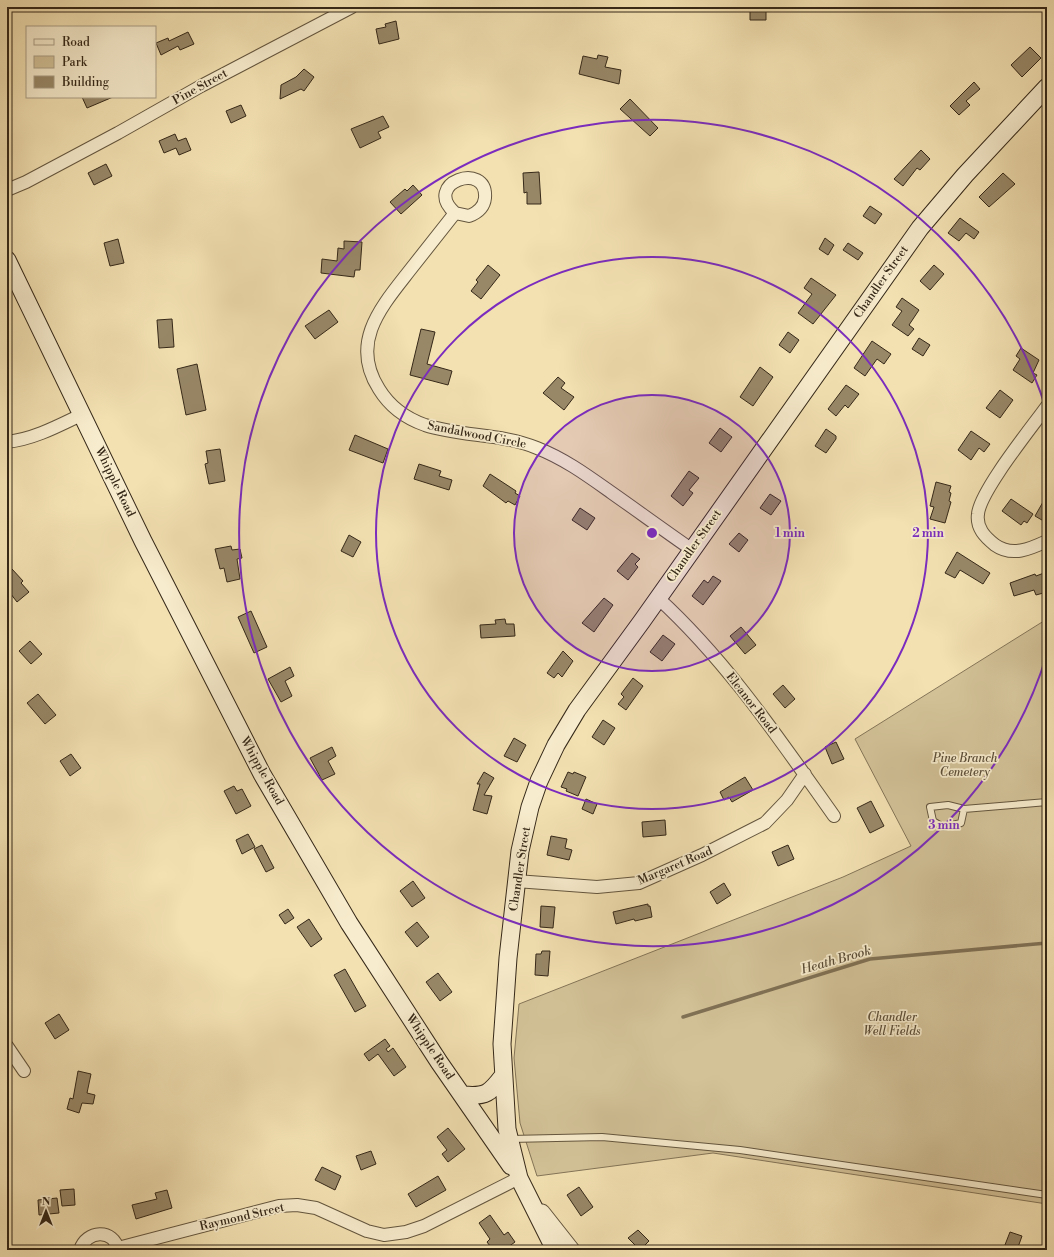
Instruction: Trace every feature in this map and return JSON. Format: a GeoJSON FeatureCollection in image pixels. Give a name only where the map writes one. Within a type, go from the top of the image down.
{"type":"FeatureCollection","features":[{"type":"Feature","properties":{"kind":"main road","name":"Chandler Street"},"geometry":{"type":"LineString","coordinates":[[555,1250],[519,1178],[509,1139],[502,1044],[520,851],[530,807],[539,781],[556,745],[577,710],[920,228],[965,175],[1047,87]]}},
{"type":"Feature","properties":{"kind":"main road","name":"Whipple Road"},"geometry":{"type":"LineString","coordinates":[[7,260],[83,414],[143,541],[262,774],[349,923],[439,1062],[464,1095],[519,1178]]}},
{"type":"Feature","properties":{"kind":"main road"},"geometry":{"type":"LineString","coordinates":[[464,1095],[480,1096],[491,1091],[504,1076]]}},
{"type":"Feature","properties":{"kind":"street","name":"Pine Street"},"geometry":{"type":"LineString","coordinates":[[7,190],[26,182],[118,133],[201,86],[352,7]]}},
{"type":"Feature","properties":{"kind":"street","name":"Sandalwood Circle"},"geometry":{"type":"LineString","coordinates":[[455,213],[385,301],[373,322],[368,342],[368,358],[374,379],[382,394],[397,410],[411,420],[437,428],[514,440],[548,452],[577,468],[691,549]]}},
{"type":"Feature","properties":{"kind":"street"},"geometry":{"type":"LineString","coordinates":[[1047,406],[986,493],[978,516],[980,528],[986,537],[1006,550],[1022,551],[1047,541]]}},
{"type":"Feature","properties":{"kind":"street"},"geometry":{"type":"LineString","coordinates":[[7,442],[22,440],[46,432],[83,414]]}},
{"type":"Feature","properties":{"kind":"street","name":"Eleanor Road"},"geometry":{"type":"LineString","coordinates":[[658,598],[702,640],[804,774],[834,816]]}},
{"type":"Feature","properties":{"kind":"street","name":"Margaret Road"},"geometry":{"type":"LineString","coordinates":[[516,881],[596,887],[639,883],[702,855],[765,823],[787,800],[804,774]]}},
{"type":"Feature","properties":{"kind":"street"},"geometry":{"type":"LineString","coordinates":[[7,1046],[24,1071]]}},
{"type":"Feature","properties":{"kind":"street","name":"Raymond Street"},"geometry":{"type":"LineString","coordinates":[[80,1250],[87,1238],[99,1234],[111,1237],[118,1249],[279,1206],[291,1205],[316,1208],[367,1231],[384,1235],[406,1232],[424,1226],[519,1178]]}},
{"type":"Feature","properties":{"kind":"street","name":"Whipple Road"},"geometry":{"type":"LineString","coordinates":[[519,1178],[555,1231],[572,1250]]}},
{"type":"Feature","properties":{"kind":"lane"},"geometry":{"type":"LineString","coordinates":[[964,809],[962,823],[943,827],[933,821],[930,807],[948,805],[964,809],[1047,802]]}},
{"type":"Feature","properties":{"kind":"lane"},"geometry":{"type":"LineString","coordinates":[[509,1139],[602,1137],[740,1150],[1047,1195]]}},
{"type":"Feature","properties":{"kind":"green space","name":"Chandler Well Fields"},"geometry":{"type":"Polygon","coordinates":[[[1047,619],[1047,1204],[713,1153],[537,1176],[520,1123],[514,1058],[519,1004],[843,877],[911,846],[855,739],[1047,619]]]}},
{"type":"Feature","properties":{"kind":"building"},"geometry":{"type":"Polygon","coordinates":[[[750,7],[766,7],[766,20],[750,20],[750,7]]]}},
{"type":"Feature","properties":{"kind":"building"},"geometry":{"type":"Polygon","coordinates":[[[396,21],[399,39],[379,44],[376,29],[386,27],[385,24],[396,21]]]}},
{"type":"Feature","properties":{"kind":"building"},"geometry":{"type":"Polygon","coordinates":[[[188,32],[194,44],[180,50],[178,46],[161,55],[156,43],[168,38],[169,41],[188,32]]]}},
{"type":"Feature","properties":{"kind":"building"},"geometry":{"type":"Polygon","coordinates":[[[1030,47],[1041,58],[1022,77],[1011,65],[1030,47]]]}},
{"type":"Feature","properties":{"kind":"building"},"geometry":{"type":"Polygon","coordinates":[[[598,55],[608,57],[605,67],[621,70],[619,84],[579,74],[583,56],[597,59],[598,55]]]}},
{"type":"Feature","properties":{"kind":"building"},"geometry":{"type":"Polygon","coordinates":[[[304,69],[314,77],[304,91],[301,89],[280,99],[281,85],[296,77],[304,69]]]}},
{"type":"Feature","properties":{"kind":"building"},"geometry":{"type":"Polygon","coordinates":[[[974,82],[980,89],[966,101],[970,105],[959,115],[950,106],[974,82]]]}},
{"type":"Feature","properties":{"kind":"building"},"geometry":{"type":"Polygon","coordinates":[[[82,98],[111,98],[87,108],[82,98]]]}},
{"type":"Feature","properties":{"kind":"building"},"geometry":{"type":"Polygon","coordinates":[[[630,99],[658,128],[650,136],[620,109],[630,99]]]}},
{"type":"Feature","properties":{"kind":"building"},"geometry":{"type":"Polygon","coordinates":[[[241,105],[246,116],[231,123],[226,111],[241,105]]]}},
{"type":"Feature","properties":{"kind":"building"},"geometry":{"type":"Polygon","coordinates":[[[383,116],[389,127],[378,132],[381,138],[360,148],[351,129],[383,116]]]}},
{"type":"Feature","properties":{"kind":"building"},"geometry":{"type":"Polygon","coordinates":[[[175,134],[178,141],[186,138],[191,150],[179,155],[176,148],[164,153],[159,141],[175,134]]]}},
{"type":"Feature","properties":{"kind":"building"},"geometry":{"type":"Polygon","coordinates":[[[921,150],[930,159],[920,170],[917,168],[903,186],[894,179],[921,150]]]}},
{"type":"Feature","properties":{"kind":"building"},"geometry":{"type":"Polygon","coordinates":[[[106,164],[112,176],[94,185],[88,173],[106,164]]]}},
{"type":"Feature","properties":{"kind":"building"},"geometry":{"type":"Polygon","coordinates":[[[539,172],[541,204],[527,204],[527,192],[524,193],[523,173],[539,172]]]}},
{"type":"Feature","properties":{"kind":"building"},"geometry":{"type":"Polygon","coordinates":[[[1003,173],[1015,184],[989,207],[979,197],[1003,173]]]}},
{"type":"Feature","properties":{"kind":"building"},"geometry":{"type":"Polygon","coordinates":[[[413,185],[422,195],[401,214],[390,202],[405,189],[407,191],[413,185]]]}},
{"type":"Feature","properties":{"kind":"building"},"geometry":{"type":"Polygon","coordinates":[[[870,206],[882,214],[875,224],[863,216],[870,206]]]}},
{"type":"Feature","properties":{"kind":"building"},"geometry":{"type":"Polygon","coordinates":[[[960,218],[979,232],[974,239],[966,233],[959,241],[948,233],[960,218]]]}},
{"type":"Feature","properties":{"kind":"building"},"geometry":{"type":"Polygon","coordinates":[[[825,238],[834,245],[828,255],[819,249],[825,238]]]}},
{"type":"Feature","properties":{"kind":"building"},"geometry":{"type":"Polygon","coordinates":[[[118,239],[124,263],[110,266],[104,243],[118,239]]]}},
{"type":"Feature","properties":{"kind":"building"},"geometry":{"type":"Polygon","coordinates":[[[344,241],[362,242],[360,270],[355,270],[354,277],[321,273],[322,259],[337,261],[338,248],[344,249],[344,241]]]}},
{"type":"Feature","properties":{"kind":"building"},"geometry":{"type":"Polygon","coordinates":[[[848,243],[863,253],[858,260],[843,250],[848,243]]]}},
{"type":"Feature","properties":{"kind":"building"},"geometry":{"type":"Polygon","coordinates":[[[488,265],[500,275],[481,299],[471,291],[478,282],[476,280],[488,265]]]}},
{"type":"Feature","properties":{"kind":"building"},"geometry":{"type":"Polygon","coordinates":[[[934,265],[944,274],[930,290],[920,281],[934,265]]]}},
{"type":"Feature","properties":{"kind":"building"},"geometry":{"type":"Polygon","coordinates":[[[811,278],[836,295],[813,324],[798,313],[812,294],[804,288],[811,278]]]}},
{"type":"Feature","properties":{"kind":"building"},"geometry":{"type":"Polygon","coordinates":[[[902,298],[919,310],[909,325],[914,329],[908,336],[892,325],[902,311],[896,307],[902,298]]]}},
{"type":"Feature","properties":{"kind":"building"},"geometry":{"type":"Polygon","coordinates":[[[329,310],[338,322],[315,339],[305,326],[329,310]]]}},
{"type":"Feature","properties":{"kind":"building"},"geometry":{"type":"Polygon","coordinates":[[[172,319],[174,347],[159,348],[157,320],[172,319]]]}},
{"type":"Feature","properties":{"kind":"building"},"geometry":{"type":"Polygon","coordinates":[[[421,329],[435,332],[427,364],[452,371],[448,385],[410,375],[421,329]]]}},
{"type":"Feature","properties":{"kind":"building"},"geometry":{"type":"Polygon","coordinates":[[[788,332],[799,340],[790,353],[779,345],[788,332]]]}},
{"type":"Feature","properties":{"kind":"building"},"geometry":{"type":"Polygon","coordinates":[[[919,338],[930,345],[923,356],[912,349],[919,338]]]}},
{"type":"Feature","properties":{"kind":"building"},"geometry":{"type":"Polygon","coordinates":[[[872,341],[891,354],[884,364],[877,359],[865,376],[854,368],[872,341]]]}},
{"type":"Feature","properties":{"kind":"building"},"geometry":{"type":"Polygon","coordinates":[[[1021,348],[1039,360],[1033,373],[1037,375],[1032,383],[1013,370],[1020,359],[1016,356],[1021,348]]]}},
{"type":"Feature","properties":{"kind":"building"},"geometry":{"type":"Polygon","coordinates":[[[197,364],[206,410],[186,415],[177,369],[197,364]]]}},
{"type":"Feature","properties":{"kind":"building"},"geometry":{"type":"Polygon","coordinates":[[[760,367],[773,377],[753,406],[740,397],[760,367]]]}},
{"type":"Feature","properties":{"kind":"building"},"geometry":{"type":"Polygon","coordinates":[[[558,377],[565,383],[561,388],[574,397],[564,410],[543,393],[558,377]]]}},
{"type":"Feature","properties":{"kind":"building"},"geometry":{"type":"Polygon","coordinates":[[[846,385],[859,394],[848,408],[845,405],[836,416],[828,409],[846,385]]]}},
{"type":"Feature","properties":{"kind":"building"},"geometry":{"type":"Polygon","coordinates":[[[1000,390],[1013,400],[1000,418],[986,408],[1000,390]]]}},
{"type":"Feature","properties":{"kind":"building"},"geometry":{"type":"Polygon","coordinates":[[[720,428],[732,437],[721,452],[709,443],[720,428]]]}},
{"type":"Feature","properties":{"kind":"building"},"geometry":{"type":"Polygon","coordinates":[[[826,429],[836,436],[836,439],[826,453],[815,446],[826,429]]]}},
{"type":"Feature","properties":{"kind":"building"},"geometry":{"type":"Polygon","coordinates":[[[971,431],[990,444],[984,452],[979,448],[971,460],[958,450],[971,431]]]}},
{"type":"Feature","properties":{"kind":"building"},"geometry":{"type":"Polygon","coordinates":[[[355,435],[388,449],[383,463],[349,450],[355,435]]]}},
{"type":"Feature","properties":{"kind":"building"},"geometry":{"type":"Polygon","coordinates":[[[220,449],[225,481],[209,484],[205,464],[208,463],[206,451],[220,449]]]}},
{"type":"Feature","properties":{"kind":"building"},"geometry":{"type":"Polygon","coordinates":[[[419,464],[441,471],[439,476],[452,480],[449,490],[414,479],[419,464]]]}},
{"type":"Feature","properties":{"kind":"building"},"geometry":{"type":"Polygon","coordinates":[[[689,471],[699,478],[689,490],[693,493],[683,506],[671,496],[689,471]]]}},
{"type":"Feature","properties":{"kind":"building"},"geometry":{"type":"Polygon","coordinates":[[[490,474],[516,491],[515,493],[520,496],[515,505],[508,501],[506,503],[483,486],[490,474]]]}},
{"type":"Feature","properties":{"kind":"building"},"geometry":{"type":"Polygon","coordinates":[[[936,482],[951,486],[949,501],[951,502],[945,523],[930,519],[934,507],[930,506],[936,482]]]}},
{"type":"Feature","properties":{"kind":"building"},"geometry":{"type":"Polygon","coordinates":[[[770,494],[781,501],[771,515],[760,508],[770,494]]]}},
{"type":"Feature","properties":{"kind":"building"},"geometry":{"type":"Polygon","coordinates":[[[1047,495],[1047,523],[1035,516],[1047,495]]]}},
{"type":"Feature","properties":{"kind":"building"},"geometry":{"type":"Polygon","coordinates":[[[1011,499],[1033,514],[1027,523],[1024,521],[1021,525],[1002,511],[1011,499]]]}},
{"type":"Feature","properties":{"kind":"building"},"geometry":{"type":"Polygon","coordinates":[[[580,508],[595,518],[587,530],[572,520],[580,508]]]}},
{"type":"Feature","properties":{"kind":"building"},"geometry":{"type":"Polygon","coordinates":[[[739,533],[748,540],[739,552],[729,544],[739,533]]]}},
{"type":"Feature","properties":{"kind":"building"},"geometry":{"type":"Polygon","coordinates":[[[349,535],[361,542],[353,557],[341,551],[349,535]]]}},
{"type":"Feature","properties":{"kind":"building"},"geometry":{"type":"Polygon","coordinates":[[[231,546],[232,550],[240,549],[242,558],[237,559],[240,579],[227,582],[224,568],[220,569],[215,549],[231,546]]]}},
{"type":"Feature","properties":{"kind":"building"},"geometry":{"type":"Polygon","coordinates":[[[957,552],[990,573],[983,584],[960,570],[955,578],[945,573],[957,552]]]}},
{"type":"Feature","properties":{"kind":"building"},"geometry":{"type":"Polygon","coordinates":[[[632,553],[640,559],[635,564],[638,567],[628,580],[617,571],[632,553]]]}},
{"type":"Feature","properties":{"kind":"building"},"geometry":{"type":"Polygon","coordinates":[[[12,569],[23,581],[21,583],[29,592],[17,602],[7,589],[7,573],[12,569]]]}},
{"type":"Feature","properties":{"kind":"building"},"geometry":{"type":"Polygon","coordinates":[[[1044,573],[1045,575],[1047,574],[1047,592],[1036,595],[1034,590],[1014,596],[1010,583],[1035,574],[1036,576],[1044,573]]]}},
{"type":"Feature","properties":{"kind":"building"},"geometry":{"type":"Polygon","coordinates":[[[713,576],[721,581],[703,605],[692,596],[704,580],[708,583],[713,576]]]}},
{"type":"Feature","properties":{"kind":"building"},"geometry":{"type":"Polygon","coordinates":[[[604,598],[613,605],[594,632],[582,623],[604,598]]]}},
{"type":"Feature","properties":{"kind":"building"},"geometry":{"type":"Polygon","coordinates":[[[251,611],[267,647],[254,653],[238,617],[251,611]]]}},
{"type":"Feature","properties":{"kind":"building"},"geometry":{"type":"Polygon","coordinates":[[[505,619],[506,624],[514,624],[515,636],[481,638],[480,625],[496,624],[495,620],[505,619]]]}},
{"type":"Feature","properties":{"kind":"building"},"geometry":{"type":"Polygon","coordinates":[[[741,627],[756,645],[745,654],[730,636],[741,627]]]}},
{"type":"Feature","properties":{"kind":"building"},"geometry":{"type":"Polygon","coordinates":[[[663,635],[675,644],[662,661],[650,652],[663,635]]]}},
{"type":"Feature","properties":{"kind":"building"},"geometry":{"type":"Polygon","coordinates":[[[30,641],[42,654],[31,664],[19,651],[30,641]]]}},
{"type":"Feature","properties":{"kind":"building"},"geometry":{"type":"Polygon","coordinates":[[[563,651],[573,661],[562,677],[558,673],[554,678],[547,673],[563,651]]]}},
{"type":"Feature","properties":{"kind":"building"},"geometry":{"type":"Polygon","coordinates":[[[290,667],[294,676],[285,681],[292,696],[281,702],[268,679],[290,667]]]}},
{"type":"Feature","properties":{"kind":"building"},"geometry":{"type":"Polygon","coordinates":[[[633,678],[643,686],[626,710],[618,704],[624,697],[621,694],[633,678]]]}},
{"type":"Feature","properties":{"kind":"building"},"geometry":{"type":"Polygon","coordinates":[[[783,685],[795,699],[785,708],[773,694],[783,685]]]}},
{"type":"Feature","properties":{"kind":"building"},"geometry":{"type":"Polygon","coordinates":[[[38,694],[56,715],[45,724],[27,703],[38,694]]]}},
{"type":"Feature","properties":{"kind":"building"},"geometry":{"type":"Polygon","coordinates":[[[603,720],[615,728],[604,745],[592,737],[603,720]]]}},
{"type":"Feature","properties":{"kind":"building"},"geometry":{"type":"Polygon","coordinates":[[[514,738],[526,745],[517,762],[504,756],[514,738]]]}},
{"type":"Feature","properties":{"kind":"building"},"geometry":{"type":"Polygon","coordinates":[[[836,742],[844,759],[832,764],[825,747],[836,742]]]}},
{"type":"Feature","properties":{"kind":"building"},"geometry":{"type":"Polygon","coordinates":[[[332,747],[336,756],[328,761],[335,774],[322,780],[310,758],[332,747]]]}},
{"type":"Feature","properties":{"kind":"building"},"geometry":{"type":"Polygon","coordinates":[[[71,754],[81,768],[70,776],[60,761],[71,754]]]}},
{"type":"Feature","properties":{"kind":"building"},"geometry":{"type":"Polygon","coordinates":[[[484,772],[494,778],[484,795],[492,796],[487,814],[473,810],[480,784],[477,784],[484,772]]]}},
{"type":"Feature","properties":{"kind":"building"},"geometry":{"type":"Polygon","coordinates":[[[568,772],[573,774],[574,772],[586,777],[578,796],[561,787],[568,772]]]}},
{"type":"Feature","properties":{"kind":"building"},"geometry":{"type":"Polygon","coordinates":[[[745,777],[753,790],[732,802],[729,797],[724,800],[720,792],[745,777]]]}},
{"type":"Feature","properties":{"kind":"building"},"geometry":{"type":"Polygon","coordinates":[[[234,786],[237,791],[242,789],[251,806],[236,814],[224,791],[234,786]]]}},
{"type":"Feature","properties":{"kind":"building"},"geometry":{"type":"Polygon","coordinates":[[[586,799],[597,804],[593,814],[582,809],[586,799]]]}},
{"type":"Feature","properties":{"kind":"building"},"geometry":{"type":"Polygon","coordinates":[[[871,801],[884,826],[870,833],[857,808],[871,801]]]}},
{"type":"Feature","properties":{"kind":"building"},"geometry":{"type":"Polygon","coordinates":[[[665,820],[666,835],[643,837],[642,822],[665,820]]]}},
{"type":"Feature","properties":{"kind":"building"},"geometry":{"type":"Polygon","coordinates":[[[248,834],[255,847],[242,854],[236,840],[248,834]]]}},
{"type":"Feature","properties":{"kind":"building"},"geometry":{"type":"Polygon","coordinates":[[[551,836],[567,839],[565,848],[572,850],[569,860],[547,855],[551,836]]]}},
{"type":"Feature","properties":{"kind":"building"},"geometry":{"type":"Polygon","coordinates":[[[262,845],[274,868],[266,872],[254,849],[262,845]]]}},
{"type":"Feature","properties":{"kind":"building"},"geometry":{"type":"Polygon","coordinates":[[[788,845],[794,859],[778,866],[772,852],[788,845]]]}},
{"type":"Feature","properties":{"kind":"building"},"geometry":{"type":"Polygon","coordinates":[[[413,881],[425,898],[412,907],[400,891],[413,881]]]}},
{"type":"Feature","properties":{"kind":"building"},"geometry":{"type":"Polygon","coordinates":[[[724,883],[731,895],[717,904],[710,892],[724,883]]]}},
{"type":"Feature","properties":{"kind":"building"},"geometry":{"type":"Polygon","coordinates":[[[648,904],[648,906],[650,906],[652,917],[635,921],[634,919],[616,924],[613,912],[648,904]]]}},
{"type":"Feature","properties":{"kind":"building"},"geometry":{"type":"Polygon","coordinates":[[[541,906],[555,907],[553,928],[540,927],[541,906]]]}},
{"type":"Feature","properties":{"kind":"building"},"geometry":{"type":"Polygon","coordinates":[[[288,909],[294,918],[285,924],[279,915],[288,909]]]}},
{"type":"Feature","properties":{"kind":"building"},"geometry":{"type":"Polygon","coordinates":[[[309,919],[322,939],[311,947],[297,927],[309,919]]]}},
{"type":"Feature","properties":{"kind":"building"},"geometry":{"type":"Polygon","coordinates":[[[417,922],[429,937],[417,947],[405,932],[417,922]]]}},
{"type":"Feature","properties":{"kind":"building"},"geometry":{"type":"Polygon","coordinates":[[[542,951],[550,951],[548,976],[535,975],[536,954],[541,954],[542,951]]]}},
{"type":"Feature","properties":{"kind":"building"},"geometry":{"type":"Polygon","coordinates":[[[345,969],[366,1006],[355,1012],[334,975],[345,969]]]}},
{"type":"Feature","properties":{"kind":"building"},"geometry":{"type":"Polygon","coordinates":[[[438,973],[452,992],[440,1001],[426,982],[438,973]]]}},
{"type":"Feature","properties":{"kind":"building"},"geometry":{"type":"Polygon","coordinates":[[[59,1014],[69,1030],[55,1039],[45,1023],[59,1014]]]}},
{"type":"Feature","properties":{"kind":"building"},"geometry":{"type":"Polygon","coordinates":[[[385,1039],[390,1046],[386,1049],[388,1052],[393,1048],[406,1067],[394,1076],[378,1054],[369,1061],[364,1054],[385,1039]]]}},
{"type":"Feature","properties":{"kind":"building"},"geometry":{"type":"Polygon","coordinates":[[[78,1071],[91,1074],[87,1093],[95,1095],[93,1104],[82,1103],[79,1113],[67,1109],[70,1098],[73,1099],[78,1071]]]}},
{"type":"Feature","properties":{"kind":"building"},"geometry":{"type":"Polygon","coordinates":[[[448,1128],[465,1149],[448,1162],[442,1154],[447,1150],[437,1137],[448,1128]]]}},
{"type":"Feature","properties":{"kind":"building"},"geometry":{"type":"Polygon","coordinates":[[[371,1151],[376,1164],[361,1170],[356,1156],[371,1151]]]}},
{"type":"Feature","properties":{"kind":"building"},"geometry":{"type":"Polygon","coordinates":[[[322,1167],[341,1176],[335,1190],[315,1180],[322,1167]]]}},
{"type":"Feature","properties":{"kind":"building"},"geometry":{"type":"Polygon","coordinates":[[[438,1176],[446,1190],[416,1207],[408,1194],[438,1176]]]}},
{"type":"Feature","properties":{"kind":"building"},"geometry":{"type":"Polygon","coordinates":[[[579,1187],[593,1207],[581,1216],[567,1195],[579,1187]]]}},
{"type":"Feature","properties":{"kind":"building"},"geometry":{"type":"Polygon","coordinates":[[[74,1189],[75,1205],[62,1206],[60,1190],[74,1189]]]}},
{"type":"Feature","properties":{"kind":"building"},"geometry":{"type":"Polygon","coordinates":[[[167,1190],[172,1208],[136,1219],[132,1205],[157,1199],[155,1193],[167,1190]]]}},
{"type":"Feature","properties":{"kind":"building"},"geometry":{"type":"Polygon","coordinates":[[[57,1198],[59,1213],[39,1215],[38,1200],[57,1198]]]}},
{"type":"Feature","properties":{"kind":"building"},"geometry":{"type":"Polygon","coordinates":[[[490,1215],[504,1235],[508,1232],[515,1242],[504,1250],[493,1250],[487,1242],[490,1239],[479,1223],[490,1215]]]}},
{"type":"Feature","properties":{"kind":"building"},"geometry":{"type":"Polygon","coordinates":[[[638,1230],[649,1241],[640,1250],[628,1238],[638,1230]]]}},
{"type":"Feature","properties":{"kind":"building"},"geometry":{"type":"Polygon","coordinates":[[[1010,1232],[1022,1236],[1017,1250],[1003,1250],[1010,1232]]]}},
{"type":"Feature","properties":{"kind":"waterway","name":"Heath Brook"},"geometry":{"type":"LineString","coordinates":[[683,1017],[870,959],[1047,943]]}},
{"type":"Feature","properties":{"kind":"park label","name":"Pine Branch Cemetery"},"geometry":{"type":"Point","coordinates":[965,765]}}]}
